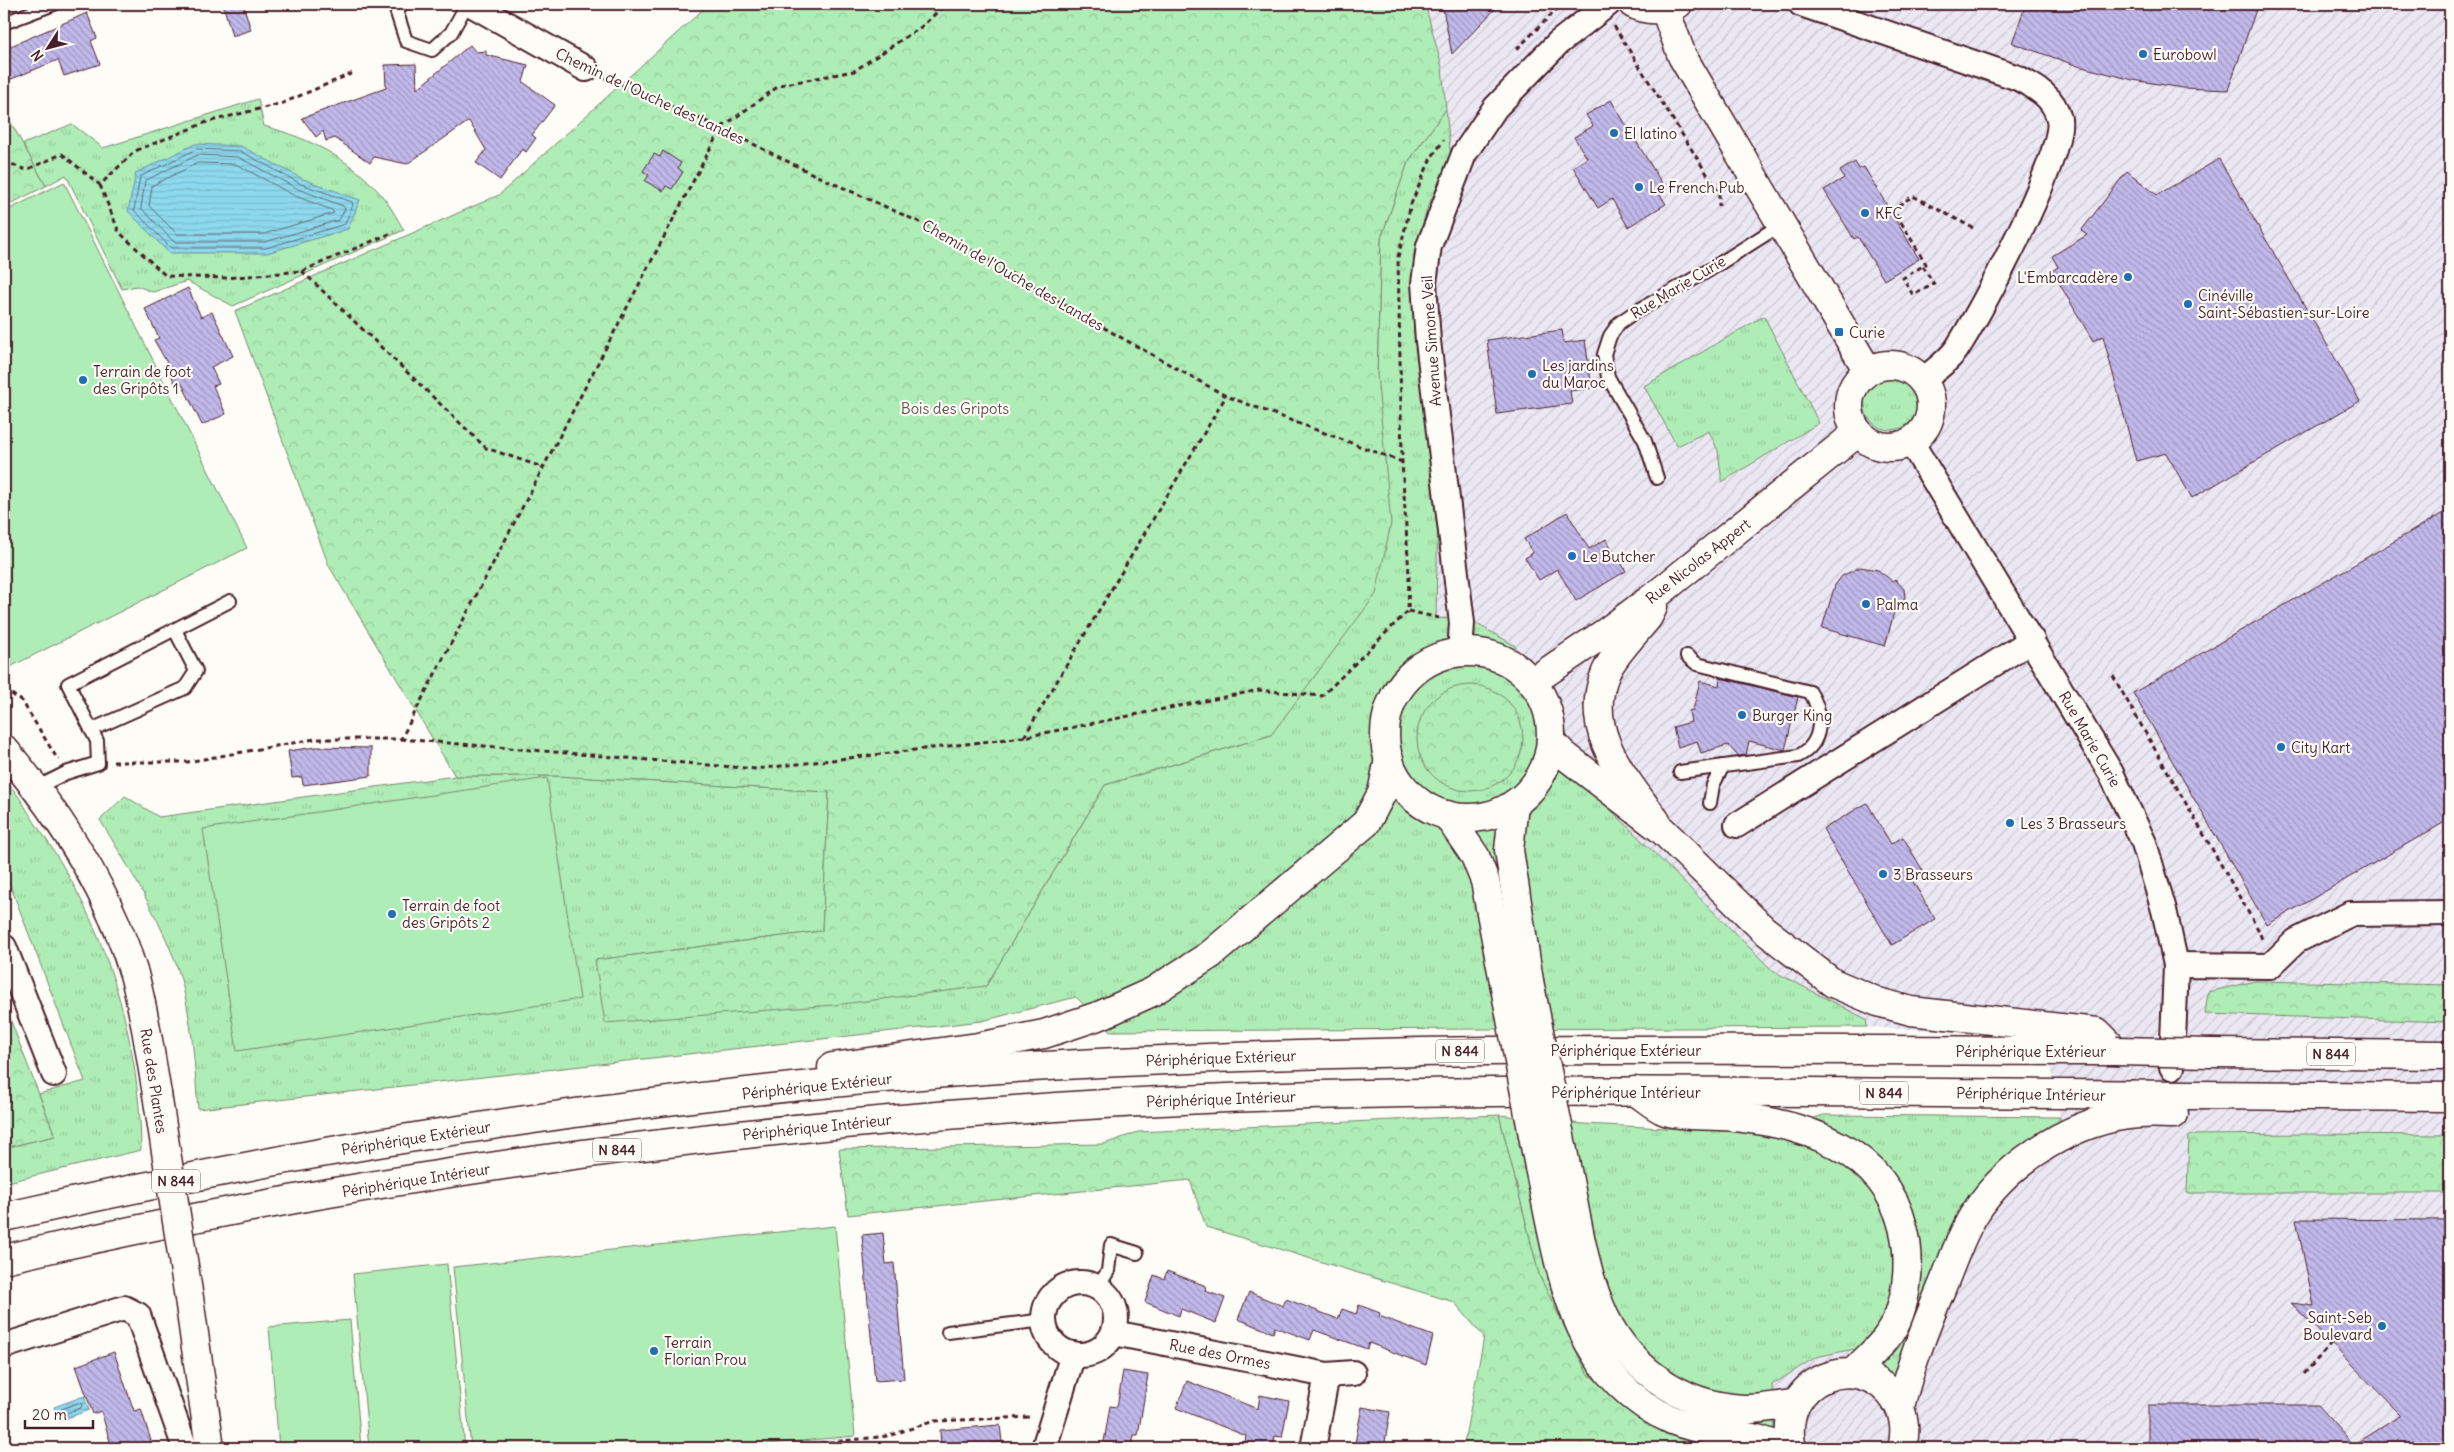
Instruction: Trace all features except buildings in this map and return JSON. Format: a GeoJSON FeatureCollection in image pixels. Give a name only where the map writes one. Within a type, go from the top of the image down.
{"type":"FeatureCollection","features":[{"type":"Feature","properties":{"kind":"main road"},"geometry":{"type":"LineString","coordinates":[[1633,4],[1651,10],[1671,6],[1682,56],[1868,371]]}},
{"type":"Feature","properties":{"kind":"main road"},"geometry":{"type":"LineString","coordinates":[[1882,365],[1897,365],[1914,372],[1923,380],[1931,397],[1932,411],[1924,430],[1911,442],[1900,446],[1885,447],[1874,444],[1858,432],[1851,420],[1849,402],[1854,385],[1868,371],[1882,365]]}},
{"type":"Feature","properties":{"kind":"main road","name":"Rue Nicolas Appert"},"geometry":{"type":"LineString","coordinates":[[1532,682],[1609,630],[1660,592],[1858,432]]}},
{"type":"Feature","properties":{"kind":"main road"},"geometry":{"type":"LineString","coordinates":[[1660,592],[1648,617],[1607,671],[1599,698],[1598,723],[1607,750],[1662,830]]}},
{"type":"Feature","properties":{"kind":"main road"},"geometry":{"type":"LineString","coordinates":[[1460,652],[1492,655],[1514,666],[1532,682],[1543,700],[1550,720],[1551,741],[1547,760],[1540,777],[1529,792],[1514,804],[1499,812],[1482,817],[1447,815],[1431,809],[1405,789],[1395,775],[1389,759],[1385,727],[1395,696],[1404,682],[1422,666],[1444,656],[1460,652]]}},
{"type":"Feature","properties":{"kind":"main road"},"geometry":{"type":"LineString","coordinates":[[1551,741],[1563,754],[1662,830],[1763,929],[1833,983],[1878,1002],[1911,1011],[2097,1032],[2116,1051]]}},
{"type":"Feature","properties":{"kind":"main road","name":"Rue des Plantes"},"geometry":{"type":"LineString","coordinates":[[4,749],[36,788],[86,864],[125,948],[141,1005],[189,1298],[210,1448]]}},
{"type":"Feature","properties":{"kind":"main road"},"geometry":{"type":"LineString","coordinates":[[805,1086],[834,1065],[978,1047],[1044,1034],[1101,1015],[1152,992],[1210,955],[1366,823],[1382,793],[1389,759]]}},
{"type":"Feature","properties":{"kind":"main road"},"geometry":{"type":"LineString","coordinates":[[1514,804],[1508,850],[1517,982],[1539,1166],[1564,1281],[1574,1312],[1584,1335],[1606,1370],[1637,1399],[1655,1412],[1699,1429],[1757,1439],[1786,1448]]}},
{"type":"Feature","properties":{"kind":"main road"},"geometry":{"type":"LineString","coordinates":[[1447,815],[1475,856],[1485,881],[1517,982],[1566,1166],[1590,1275],[1600,1306],[1616,1336],[1639,1365],[1666,1386],[1704,1402],[1744,1410],[1796,1404]]}},
{"type":"Feature","properties":{"kind":"main road","name":"Périphérique Extérieur"},"geometry":{"type":"LineString","coordinates":[[4,1217],[89,1198],[262,1164],[462,1130],[680,1100],[805,1086],[1048,1066],[1335,1054],[1608,1050],[2116,1051],[2450,1055]]}},
{"type":"Feature","properties":{"kind":"main road"},"geometry":{"type":"LineString","coordinates":[[1635,1091],[1664,1111],[1736,1117],[1783,1124],[1816,1134],[1851,1154],[1877,1176],[1893,1199],[1900,1216],[1908,1255],[1906,1277],[1900,1308],[1888,1336],[1853,1373]]}},
{"type":"Feature","properties":{"kind":"main road","name":"Périphérique Intérieur"},"geometry":{"type":"LineString","coordinates":[[4,1259],[231,1211],[471,1170],[623,1149],[844,1124],[994,1111],[1228,1098],[1635,1091],[2136,1104]]}},
{"type":"Feature","properties":{"kind":"main road"},"geometry":{"type":"LineString","coordinates":[[1900,1407],[1912,1362],[1960,1242],[1975,1213],[2009,1173],[2027,1159],[2068,1134],[2136,1104],[2212,1105],[2317,1096],[2450,1097]]}},
{"type":"Feature","properties":{"kind":"main road"},"geometry":{"type":"LineString","coordinates":[[1792,1448],[1789,1427],[1796,1404],[1806,1390],[1820,1380],[1836,1374],[1853,1373],[1868,1377],[1881,1384],[1892,1394],[1900,1407],[1904,1430],[1902,1448]]}},
{"type":"Feature","properties":{"kind":"street","name":"Chemin de l'Ouche des Landes"},"geometry":{"type":"LineString","coordinates":[[471,4],[586,69]]}},
{"type":"Feature","properties":{"kind":"street"},"geometry":{"type":"LineString","coordinates":[[1801,4],[2018,78],[2042,91],[2051,100],[2058,115],[2060,131],[2053,155],[2014,244],[1956,351],[1923,380]]}},
{"type":"Feature","properties":{"kind":"street","name":"Avenue Simone Veil"},"geometry":{"type":"LineString","coordinates":[[1460,652],[1462,623],[1428,341],[1424,283],[1428,246],[1464,154],[1495,108],[1558,43],[1605,6]]}},
{"type":"Feature","properties":{"kind":"street","name":"Rue Marie Curie"},"geometry":{"type":"LineString","coordinates":[[1911,442],[2111,773],[2144,843],[2164,910],[2176,965],[2172,1067]]}},
{"type":"Feature","properties":{"kind":"street"},"geometry":{"type":"LineString","coordinates":[[1737,825],[2032,640]]}},
{"type":"Feature","properties":{"kind":"street"},"geometry":{"type":"LineString","coordinates":[[2176,965],[2270,966],[2296,940],[2350,914],[2450,913]]}},
{"type":"Feature","properties":{"kind":"street"},"geometry":{"type":"LineString","coordinates":[[4,947],[54,1074]]}},
{"type":"Feature","properties":{"kind":"street"},"geometry":{"type":"LineString","coordinates":[[1071,1284],[1090,1284],[1098,1287],[1108,1295],[1116,1315],[1114,1333],[1104,1346],[1088,1354],[1073,1354],[1060,1348],[1048,1335],[1044,1320],[1046,1306],[1053,1295],[1071,1284]]}},
{"type":"Feature","properties":{"kind":"street"},"geometry":{"type":"LineString","coordinates":[[4,1346],[124,1308],[138,1315],[185,1448]]}},
{"type":"Feature","properties":{"kind":"street","name":"Rue des Ormes"},"geometry":{"type":"LineString","coordinates":[[1114,1333],[1326,1375],[1353,1373]]}},
{"type":"Feature","properties":{"kind":"street"},"geometry":{"type":"LineString","coordinates":[[1044,1448],[1056,1416],[1073,1354]]}},
{"type":"Feature","properties":{"kind":"street"},"geometry":{"type":"LineString","coordinates":[[1313,1448],[1326,1375]]}},
{"type":"Feature","properties":{"kind":"lane"},"geometry":{"type":"LineString","coordinates":[[4,23],[54,4]]}},
{"type":"Feature","properties":{"kind":"lane"},"geometry":{"type":"LineString","coordinates":[[401,4],[396,13],[406,41],[432,50],[451,33],[467,4]]}},
{"type":"Feature","properties":{"kind":"lane","name":"Rue Marie Curie"},"geometry":{"type":"LineString","coordinates":[[1658,478],[1645,441],[1608,377],[1604,354],[1610,336],[1619,323],[1632,314],[1711,269],[1782,224]]}},
{"type":"Feature","properties":{"kind":"lane"},"geometry":{"type":"LineString","coordinates":[[36,788],[66,773],[98,763],[97,741],[68,684],[230,601]]}},
{"type":"Feature","properties":{"kind":"lane"},"geometry":{"type":"LineString","coordinates":[[91,730],[185,688],[196,671],[174,630]]}},
{"type":"Feature","properties":{"kind":"lane"},"geometry":{"type":"LineString","coordinates":[[1680,772],[1798,756],[1808,752],[1819,729],[1820,715],[1817,703],[1810,692],[1697,664],[1687,656]]}},
{"type":"Feature","properties":{"kind":"lane"},"geometry":{"type":"LineString","coordinates":[[1710,803],[1713,785],[1723,766]]}},
{"type":"Feature","properties":{"kind":"lane"},"geometry":{"type":"LineString","coordinates":[[1098,1287],[1108,1271],[1111,1245],[1137,1253]]}},
{"type":"Feature","properties":{"kind":"lane"},"geometry":{"type":"LineString","coordinates":[[948,1332],[1044,1320]]}},
{"type":"Feature","properties":{"kind":"path"},"geometry":{"type":"LineString","coordinates":[[401,739],[721,128],[780,85],[854,71],[921,27],[946,4]]}},
{"type":"Feature","properties":{"kind":"path"},"geometry":{"type":"LineString","coordinates":[[1605,6],[1718,193],[1719,206]]}},
{"type":"Feature","properties":{"kind":"path","name":"Chemin de l'Ouche des Landes"},"geometry":{"type":"LineString","coordinates":[[586,69],[721,128],[815,175],[938,230],[1113,333],[1226,396],[1402,462],[1409,575],[1408,611]]}},
{"type":"Feature","properties":{"kind":"path"},"geometry":{"type":"LineString","coordinates":[[100,185],[135,151],[207,122],[283,103],[353,72]]}},
{"type":"Feature","properties":{"kind":"path"},"geometry":{"type":"LineString","coordinates":[[4,161],[26,170],[62,154],[100,185],[119,232],[166,276],[226,278],[302,271],[394,232]]}},
{"type":"Feature","properties":{"kind":"path"},"geometry":{"type":"LineString","coordinates":[[1923,266],[1934,284],[1914,295],[1903,278],[1926,264],[1893,209],[1912,196],[1973,228]]}},
{"type":"Feature","properties":{"kind":"path"},"geometry":{"type":"LineString","coordinates":[[302,271],[486,448],[542,467]]}},
{"type":"Feature","properties":{"kind":"path"},"geometry":{"type":"LineString","coordinates":[[1024,737],[1226,396]]}},
{"type":"Feature","properties":{"kind":"path"},"geometry":{"type":"LineString","coordinates":[[98,763],[187,762],[315,739],[401,739],[756,770],[1024,737],[1259,690],[1322,696],[1408,611],[1462,623]]}},
{"type":"Feature","properties":{"kind":"path"},"geometry":{"type":"LineString","coordinates":[[2113,676],[2259,931],[2270,966]]}},
{"type":"Feature","properties":{"kind":"path"},"geometry":{"type":"LineString","coordinates":[[2304,1374],[2331,1344]]}},
{"type":"Feature","properties":{"kind":"path"},"geometry":{"type":"LineString","coordinates":[[775,1448],[888,1436],[934,1422],[1056,1416]]}},
{"type":"Feature","properties":{"kind":"shaded area"},"geometry":{"type":"Polygon","coordinates":[[[1425,4],[2450,4],[2450,1448],[1775,1448],[1772,1385],[1816,1357],[1854,1349],[1913,1396],[1985,1215],[2062,1142],[2060,1117],[2044,1036],[1867,1027],[1866,1019],[1773,971],[1598,797],[1470,620],[1436,619],[1438,503],[1416,340],[1414,253],[1428,206],[1451,159],[1442,67],[1425,4]]]}},
{"type":"Feature","properties":{"kind":"green space","name":"Bois des Gripots"},"geometry":{"type":"Polygon","coordinates":[[[709,4],[1425,4],[1442,67],[1446,109],[1408,162],[1381,238],[1377,374],[1391,523],[1376,594],[1271,735],[1105,785],[986,986],[834,1005],[605,1023],[595,960],[822,931],[829,792],[557,776],[455,776],[329,566],[235,311],[499,195],[709,4]]]}},
{"type":"Feature","properties":{"kind":"green space"},"geometry":{"type":"Polygon","coordinates":[[[258,99],[264,126],[298,137],[347,163],[374,187],[389,204],[404,230],[233,306],[187,281],[153,292],[137,286],[122,289],[66,175],[46,186],[23,144],[72,124],[103,148],[258,99]]]}},
{"type":"Feature","properties":{"kind":"green space"},"geometry":{"type":"Polygon","coordinates":[[[1446,109],[1451,159],[1428,206],[1414,253],[1416,340],[1438,503],[1436,618],[1470,620],[1514,645],[1561,712],[1569,745],[1598,797],[1773,971],[1866,1019],[1867,1027],[1110,1031],[1076,997],[982,1021],[198,1109],[185,995],[174,958],[149,905],[100,820],[125,796],[159,817],[455,776],[557,776],[829,792],[822,931],[596,960],[986,986],[1105,785],[1271,735],[1377,374],[1381,238],[1408,162],[1446,109]]]}},
{"type":"Feature","properties":{"kind":"green space"},"geometry":{"type":"Polygon","coordinates":[[[4,110],[46,186],[4,207],[4,110]]]}},
{"type":"Feature","properties":{"kind":"green space","name":"Terrain de foot des Gripôts 1"},"geometry":{"type":"Polygon","coordinates":[[[64,182],[247,548],[4,670],[4,212],[64,182]]]}},
{"type":"Feature","properties":{"kind":"green space"},"geometry":{"type":"Polygon","coordinates":[[[1764,316],[1819,423],[1722,482],[1718,451],[1709,431],[1677,446],[1644,386],[1764,316]]]}},
{"type":"Feature","properties":{"kind":"green space"},"geometry":{"type":"Polygon","coordinates":[[[1891,376],[1901,378],[1910,384],[1916,393],[1918,403],[1916,413],[1910,422],[1901,428],[1891,430],[1881,428],[1872,422],[1866,413],[1864,403],[1866,393],[1872,384],[1881,378],[1891,376]]]}},
{"type":"Feature","properties":{"kind":"green space"},"geometry":{"type":"Polygon","coordinates":[[[1470,685],[1490,689],[1508,700],[1519,718],[1523,738],[1519,758],[1508,776],[1490,787],[1470,791],[1450,787],[1432,776],[1421,758],[1417,738],[1421,718],[1432,700],[1450,689],[1470,685]]]}},
{"type":"Feature","properties":{"kind":"green space","name":"Terrain de foot des Gripôts 2"},"geometry":{"type":"Polygon","coordinates":[[[547,778],[580,999],[237,1051],[203,829],[547,778]]]}},
{"type":"Feature","properties":{"kind":"green space"},"geometry":{"type":"Polygon","coordinates":[[[4,781],[16,794],[59,860],[80,898],[98,937],[113,978],[125,1020],[134,1063],[139,1106],[141,1150],[4,1183],[4,1148],[55,1136],[39,1094],[85,1081],[4,869],[4,781]]]}},
{"type":"Feature","properties":{"kind":"green space"},"geometry":{"type":"Polygon","coordinates":[[[2255,981],[2450,985],[2450,1022],[2205,1014],[2208,992],[2255,981]]]}},
{"type":"Feature","properties":{"kind":"green space"},"geometry":{"type":"Polygon","coordinates":[[[4,1003],[55,1136],[4,1148],[4,1003]]]}},
{"type":"Feature","properties":{"kind":"green space"},"geometry":{"type":"Polygon","coordinates":[[[1499,1115],[1583,1124],[1771,1133],[1823,1115],[2060,1117],[2062,1142],[1985,1215],[1959,1267],[1914,1396],[1854,1349],[1816,1357],[1772,1385],[1775,1448],[1715,1448],[1650,1424],[1587,1373],[1539,1275],[1499,1115]]]}},
{"type":"Feature","properties":{"kind":"green space"},"geometry":{"type":"Polygon","coordinates":[[[1499,1115],[1539,1275],[1587,1373],[1650,1424],[1715,1448],[1463,1448],[1484,1337],[1454,1302],[1206,1227],[1190,1180],[848,1215],[839,1149],[1104,1144],[1138,1132],[1499,1115]]]}},
{"type":"Feature","properties":{"kind":"green space"},"geometry":{"type":"Polygon","coordinates":[[[2189,1135],[2450,1135],[2450,1193],[2187,1193],[2189,1135]]]}},
{"type":"Feature","properties":{"kind":"green space","name":"Terrain Florian Prou"},"geometry":{"type":"Polygon","coordinates":[[[835,1226],[855,1436],[725,1448],[471,1448],[453,1267],[835,1226]]]}},
{"type":"Feature","properties":{"kind":"green space"},"geometry":{"type":"Polygon","coordinates":[[[447,1264],[465,1448],[369,1448],[353,1274],[447,1264]]]}},
{"type":"Feature","properties":{"kind":"green space"},"geometry":{"type":"Polygon","coordinates":[[[350,1320],[361,1448],[279,1448],[269,1327],[350,1320]]]}},
{"type":"Feature","properties":{"kind":"water"},"geometry":{"type":"Polygon","coordinates":[[[195,144],[241,146],[303,179],[360,200],[348,229],[267,253],[169,253],[128,211],[136,173],[195,144]]]}},
{"type":"Feature","properties":{"kind":"water"},"geometry":{"type":"Polygon","coordinates":[[[84,1396],[89,1410],[59,1421],[54,1407],[84,1396]]]}},
{"type":"Feature","properties":{"kind":"place","name":"Eurobowl"},"geometry":{"type":"Point","coordinates":[2143,54]}},
{"type":"Feature","properties":{"kind":"place","name":"El latino"},"geometry":{"type":"Point","coordinates":[1614,133]}},
{"type":"Feature","properties":{"kind":"place","name":"Le French Pub"},"geometry":{"type":"Point","coordinates":[1639,187]}},
{"type":"Feature","properties":{"kind":"place","name":"KFC"},"geometry":{"type":"Point","coordinates":[1865,213]}},
{"type":"Feature","properties":{"kind":"place","name":"L'Embarcadère"},"geometry":{"type":"Point","coordinates":[2128,277]}},
{"type":"Feature","properties":{"kind":"place","name":"Cinéville Saint-Sébastien-sur-Loire"},"geometry":{"type":"Point","coordinates":[2188,304]}},
{"type":"Feature","properties":{"kind":"place","name":"Curie"},"geometry":{"type":"Point","coordinates":[1839,332]}},
{"type":"Feature","properties":{"kind":"place","name":"Les jardins du Maroc"},"geometry":{"type":"Point","coordinates":[1532,374]}},
{"type":"Feature","properties":{"kind":"place","name":"Terrain de foot des Gripôts 1"},"geometry":{"type":"Point","coordinates":[83,380]}},
{"type":"Feature","properties":{"kind":"place","name":"Le Butcher"},"geometry":{"type":"Point","coordinates":[1572,556]}},
{"type":"Feature","properties":{"kind":"place","name":"Palma"},"geometry":{"type":"Point","coordinates":[1866,604]}},
{"type":"Feature","properties":{"kind":"place","name":"Burger King"},"geometry":{"type":"Point","coordinates":[1742,715]}},
{"type":"Feature","properties":{"kind":"place","name":"City Kart"},"geometry":{"type":"Point","coordinates":[2281,747]}},
{"type":"Feature","properties":{"kind":"place","name":"Les 3 Brasseurs"},"geometry":{"type":"Point","coordinates":[2010,823]}},
{"type":"Feature","properties":{"kind":"place","name":"3 Brasseurs"},"geometry":{"type":"Point","coordinates":[1883,874]}},
{"type":"Feature","properties":{"kind":"place","name":"Terrain de foot des Gripôts 2"},"geometry":{"type":"Point","coordinates":[392,914]}},
{"type":"Feature","properties":{"kind":"place","name":"Saint-Seb Boulevard"},"geometry":{"type":"Point","coordinates":[2382,1326]}},
{"type":"Feature","properties":{"kind":"place","name":"Terrain Florian Prou"},"geometry":{"type":"Point","coordinates":[654,1351]}}]}
